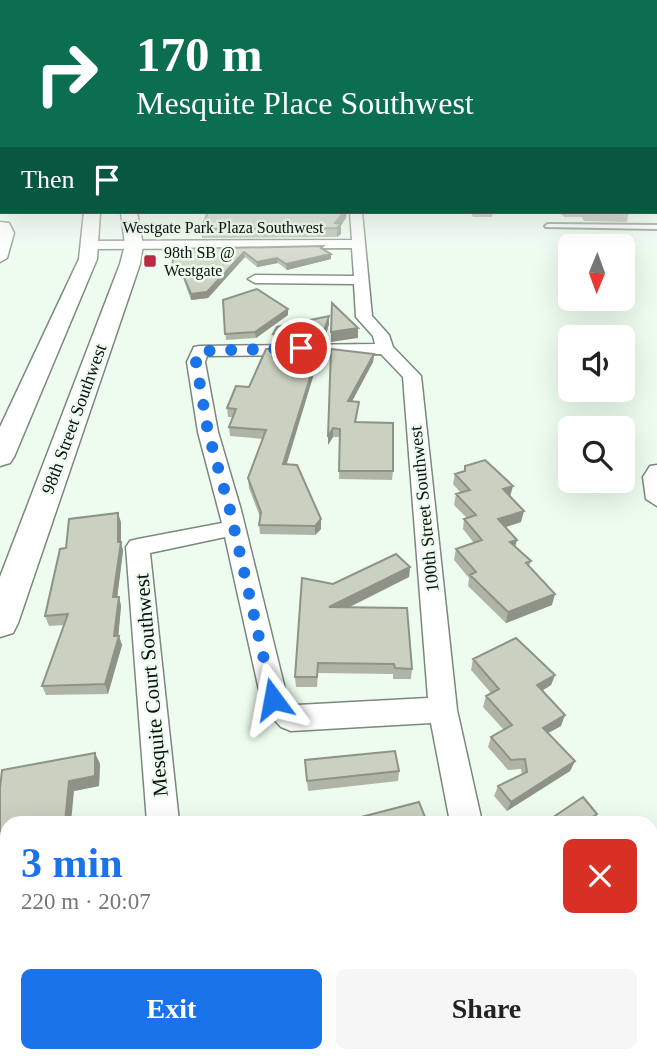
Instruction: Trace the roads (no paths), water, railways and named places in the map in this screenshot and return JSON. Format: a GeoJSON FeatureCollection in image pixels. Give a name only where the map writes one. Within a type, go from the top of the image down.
{"type":"FeatureCollection","features":[{"type":"Feature","properties":{"kind":"main road"},"geometry":{"type":"LineString","coordinates":[[0,457],[88,259],[92,214]]}},
{"type":"Feature","properties":{"kind":"main road","name":"98th Street Southwest"},"geometry":{"type":"LineString","coordinates":[[0,623],[14,550],[130,264],[134,245],[129,214]]}},
{"type":"Feature","properties":{"kind":"street","name":"100th Street Southwest"},"geometry":{"type":"LineString","coordinates":[[356,214],[364,317],[381,335],[385,349],[411,376],[443,710],[465,816]]}},
{"type":"Feature","properties":{"kind":"street"},"geometry":{"type":"LineString","coordinates":[[0,258],[8,233],[2,226]]}},
{"type":"Feature","properties":{"kind":"street","name":"Westgate Park Plaza Southwest"},"geometry":{"type":"LineString","coordinates":[[89,245],[358,244]]}},
{"type":"Feature","properties":{"kind":"street"},"geometry":{"type":"LineString","coordinates":[[254,279],[359,279]]}},
{"type":"Feature","properties":{"kind":"street"},"geometry":{"type":"LineString","coordinates":[[385,349],[200,351],[196,362],[208,432],[273,699],[291,718],[443,710]]}},
{"type":"Feature","properties":{"kind":"street"},"geometry":{"type":"LineString","coordinates":[[657,471],[653,477],[657,499]]}},
{"type":"Feature","properties":{"kind":"street","name":"Mesquite Court Southwest"},"geometry":{"type":"LineString","coordinates":[[162,816],[138,547],[233,528]]}},
{"type":"Feature","properties":{"kind":"lane"},"geometry":{"type":"LineString","coordinates":[[548,226],[657,227]]}},
{"type":"Feature","properties":{"kind":"place","name":"98th SB @ Westgate"},"geometry":{"type":"Point","coordinates":[150,261]}}]}
